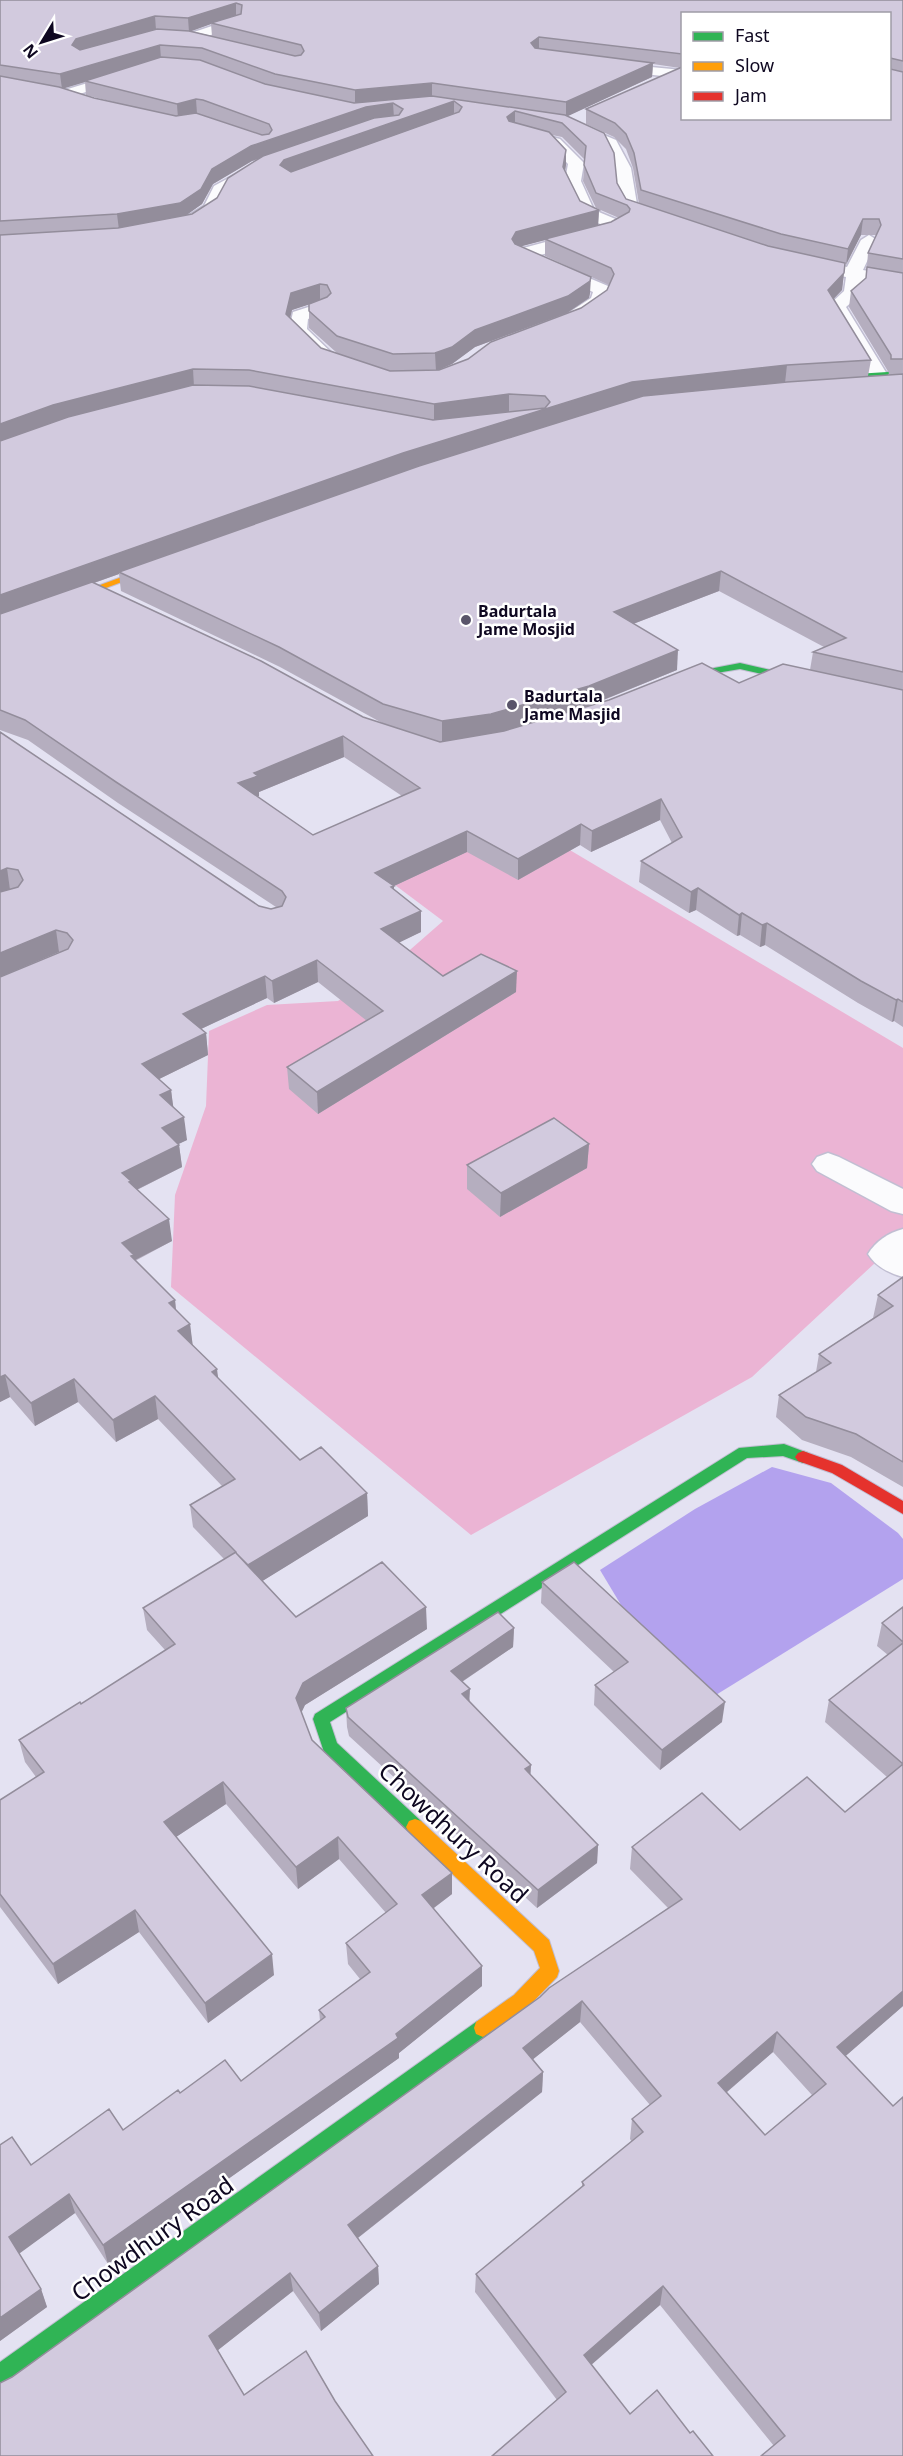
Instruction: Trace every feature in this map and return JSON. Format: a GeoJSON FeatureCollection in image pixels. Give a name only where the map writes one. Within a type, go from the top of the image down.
{"type":"FeatureCollection","features":[{"type":"Feature","properties":{"kind":"street"},"geometry":{"type":"LineString","coordinates":[[190,38],[236,22]]}},
{"type":"Feature","properties":{"kind":"street"},"geometry":{"type":"LineString","coordinates":[[172,36],[211,43]]}},
{"type":"Feature","properties":{"kind":"street"},"geometry":{"type":"LineString","coordinates":[[599,66],[680,74]]}},
{"type":"Feature","properties":{"kind":"street"},"geometry":{"type":"LineString","coordinates":[[92,104],[58,94],[143,70]]}},
{"type":"Feature","properties":{"kind":"street"},"geometry":{"type":"LineString","coordinates":[[648,88],[680,74]]}},
{"type":"Feature","properties":{"kind":"street"},"geometry":{"type":"LineString","coordinates":[[586,116],[563,123],[611,143],[623,168],[626,198],[632,210],[680,226]]}},
{"type":"Feature","properties":{"kind":"street"},"geometry":{"type":"LineString","coordinates":[[509,131],[555,142],[576,163],[573,182],[587,213],[624,228],[522,254],[602,290],[599,301],[574,319],[547,328]]}},
{"type":"Feature","properties":{"kind":"street"},"geometry":{"type":"LineString","coordinates":[[168,229],[187,225],[211,209],[220,189],[258,166],[277,159]]}},
{"type":"Feature","properties":{"kind":"street"},"geometry":{"type":"LineString","coordinates":[[869,240],[855,268],[854,281],[837,306],[846,326],[863,346],[878,374]]}},
{"type":"Feature","properties":{"kind":"street"},"geometry":{"type":"LineString","coordinates":[[786,266],[854,281],[903,283]]}},
{"type":"Feature","properties":{"kind":"street"},"geometry":{"type":"LineString","coordinates":[[321,308],[299,316],[298,330],[329,359],[339,362]]}},
{"type":"Feature","properties":{"kind":"street"},"geometry":{"type":"LineString","coordinates":[[808,379],[903,373]]}},
{"type":"Feature","properties":{"kind":"street"},"geometry":{"type":"LineString","coordinates":[[821,389],[903,384]]}},
{"type":"Feature","properties":{"kind":"street"},"geometry":{"type":"LineString","coordinates":[[0,625],[174,562]]}},
{"type":"Feature","properties":{"kind":"street"},"geometry":{"type":"LineString","coordinates":[[94,590],[115,600]]}},
{"type":"Feature","properties":{"kind":"street"},"geometry":{"type":"LineString","coordinates":[[660,688],[691,675],[740,666],[821,684]]}},
{"type":"Feature","properties":{"kind":"street"},"geometry":{"type":"LineString","coordinates":[[828,1164],[903,1203]]}},
{"type":"Feature","properties":{"kind":"street"},"geometry":{"type":"LineString","coordinates":[[903,1240],[885,1254],[903,1265]]}},
{"type":"Feature","properties":{"kind":"street","name":"Chowdhury Road"},"geometry":{"type":"LineString","coordinates":[[0,2375],[521,2001],[550,1971],[542,1946],[330,1747],[321,1719],[744,1452],[784,1450],[837,1469],[903,1508]]}},
{"type":"Feature","properties":{"kind":"shaded area"},"geometry":{"type":"Polygon","coordinates":[[[447,777],[903,1048],[903,1237],[752,1377],[471,1535],[171,1287],[175,1195],[206,1106],[209,1031],[267,1005],[338,1001],[395,963],[443,921],[323,831],[447,777]]]}},
{"type":"Feature","properties":{"kind":"shaded area"},"geometry":{"type":"Polygon","coordinates":[[[772,1467],[831,1483],[898,1533],[903,1539],[903,1579],[711,1698],[630,1620],[600,1570],[695,1509],[772,1467]]]}},
{"type":"Feature","properties":{"kind":"building"},"geometry":{"type":"Polygon","coordinates":[[[0,0],[903,0],[903,61],[891,58],[891,12],[681,12],[681,54],[539,37],[531,43],[535,48],[653,63],[566,102],[432,83],[355,90],[275,74],[202,48],[160,45],[60,74],[0,65],[0,0]],[[236,3],[188,18],[155,16],[76,39],[72,45],[80,50],[157,29],[189,31],[295,56],[301,55],[304,51],[301,45],[211,23],[241,14],[242,5],[236,3]]]}},
{"type":"Feature","properties":{"kind":"building"},"geometry":{"type":"Polygon","coordinates":[[[161,57],[200,60],[265,84],[354,103],[432,96],[565,115],[604,133],[614,153],[617,183],[626,199],[768,246],[845,263],[844,273],[828,290],[871,360],[787,365],[632,382],[403,453],[0,595],[0,441],[68,417],[193,385],[249,386],[433,420],[545,408],[550,402],[545,396],[509,394],[434,404],[249,370],[193,369],[53,405],[0,424],[0,235],[118,228],[192,214],[217,198],[228,178],[263,156],[374,118],[399,115],[403,109],[393,103],[366,107],[251,146],[212,169],[201,189],[180,203],[117,214],[0,221],[0,76],[59,87],[94,98],[176,116],[196,113],[262,135],[269,134],[272,130],[269,124],[203,100],[196,99],[177,104],[85,81],[161,57]],[[454,101],[284,160],[280,165],[291,172],[459,112],[462,107],[454,101]],[[515,111],[507,117],[509,121],[549,132],[566,150],[563,167],[580,201],[599,210],[516,232],[512,239],[515,244],[591,277],[590,281],[568,296],[475,330],[452,347],[435,353],[393,354],[337,336],[309,311],[309,304],[331,293],[327,285],[320,284],[291,293],[286,314],[321,348],[390,371],[439,370],[468,359],[491,342],[581,308],[607,290],[614,274],[611,268],[545,239],[611,222],[629,212],[630,209],[627,205],[596,193],[584,165],[586,146],[562,123],[515,111]]]}},
{"type":"Feature","properties":{"kind":"building"},"geometry":{"type":"Polygon","coordinates":[[[681,67],[681,120],[891,120],[891,69],[903,72],[903,259],[868,253],[881,225],[879,219],[863,219],[848,249],[781,234],[641,190],[634,153],[626,134],[615,123],[586,109],[681,67]]]}},
{"type":"Feature","properties":{"kind":"building"},"geometry":{"type":"Polygon","coordinates":[[[867,267],[903,273],[903,359],[891,359],[891,355],[851,291],[866,278],[867,267]]]}},
{"type":"Feature","properties":{"kind":"building"},"geometry":{"type":"Polygon","coordinates":[[[903,374],[903,672],[813,652],[846,638],[721,571],[614,612],[678,650],[589,686],[491,714],[442,721],[383,704],[279,647],[119,572],[419,466],[643,396],[787,382],[903,374]]]}},
{"type":"Feature","properties":{"kind":"building"},"geometry":{"type":"Polygon","coordinates":[[[92,582],[261,661],[363,717],[440,742],[504,731],[609,700],[702,663],[739,683],[783,664],[903,690],[903,1002],[861,981],[767,923],[762,925],[742,913],[739,915],[698,888],[691,892],[641,861],[682,837],[661,799],[592,831],[581,824],[518,859],[467,831],[375,873],[394,886],[391,887],[421,911],[381,929],[443,976],[481,954],[517,971],[317,1092],[287,1067],[383,1011],[317,960],[272,981],[265,976],[183,1014],[206,1033],[142,1064],[171,1090],[160,1095],[184,1117],[162,1128],[179,1145],[122,1173],[169,1219],[122,1243],[134,1255],[131,1256],[175,1300],[169,1303],[190,1324],[178,1331],[217,1369],[212,1372],[300,1460],[321,1447],[367,1493],[248,1565],[236,1553],[296,1617],[382,1562],[426,1607],[303,1683],[296,1698],[312,1740],[452,1873],[422,1895],[482,1966],[396,2034],[398,2038],[103,2245],[69,2194],[9,2237],[41,2289],[0,2318],[0,2145],[12,2137],[31,2165],[109,2109],[123,2130],[178,2090],[180,2093],[225,2060],[241,2081],[325,2017],[319,2010],[370,1972],[346,1943],[397,1904],[338,1837],[296,1867],[223,1782],[164,1822],[272,1954],[205,2003],[135,1910],[53,1964],[0,1894],[0,1800],[44,1772],[19,1740],[80,1702],[81,1704],[175,1644],[143,1608],[236,1552],[190,1505],[235,1479],[155,1396],[113,1420],[74,1379],[31,1403],[5,1375],[0,1377],[0,977],[68,949],[73,940],[67,933],[56,930],[0,953],[0,892],[18,887],[23,880],[18,870],[7,868],[0,871],[0,732],[259,906],[271,909],[282,906],[286,897],[282,891],[25,720],[0,710],[0,614],[92,582]],[[343,736],[254,773],[258,776],[238,783],[313,835],[420,788],[343,736]]]}},
{"type":"Feature","properties":{"kind":"building"},"geometry":{"type":"Polygon","coordinates":[[[554,1118],[589,1144],[501,1193],[467,1165],[554,1118]]]}},
{"type":"Feature","properties":{"kind":"building"},"geometry":{"type":"Polygon","coordinates":[[[903,1277],[903,1462],[856,1434],[806,1417],[779,1395],[831,1363],[819,1354],[893,1306],[878,1295],[903,1277]]]}},
{"type":"Feature","properties":{"kind":"building"},"geometry":{"type":"Polygon","coordinates":[[[574,1562],[725,1702],[662,1750],[595,1685],[628,1662],[542,1582],[574,1562]]]}},
{"type":"Feature","properties":{"kind":"building"},"geometry":{"type":"Polygon","coordinates":[[[903,1607],[903,1642],[882,1623],[903,1607]]]}},
{"type":"Feature","properties":{"kind":"building"},"geometry":{"type":"Polygon","coordinates":[[[498,1612],[514,1628],[451,1671],[470,1689],[462,1694],[531,1765],[525,1769],[598,1845],[538,1890],[348,1717],[346,1708],[498,1612]]]}},
{"type":"Feature","properties":{"kind":"building"},"geometry":{"type":"Polygon","coordinates":[[[903,1643],[903,1764],[829,1700],[903,1643]]]}},
{"type":"Feature","properties":{"kind":"building"},"geometry":{"type":"Polygon","coordinates":[[[903,1764],[903,1991],[837,2047],[893,2106],[903,2097],[903,2456],[761,2456],[785,2436],[663,2286],[584,2355],[630,2414],[657,2390],[690,2433],[693,2431],[713,2456],[492,2456],[566,2392],[476,2274],[584,2185],[582,2182],[643,2132],[632,2119],[661,2096],[582,2001],[523,2048],[543,2072],[348,2225],[378,2266],[319,2313],[290,2273],[209,2336],[244,2395],[306,2351],[335,2401],[373,2456],[0,2456],[0,2383],[12,2377],[540,1997],[549,1988],[682,1899],[632,1847],[702,1793],[740,1830],[807,1777],[845,1812],[903,1764]],[[777,2032],[718,2083],[765,2135],[826,2084],[777,2032]]]}},
{"type":"Feature","properties":{"kind":"traffic: fast"},"geometry":{"type":"LineString","coordinates":[[824,378],[903,373]]}},
{"type":"Feature","properties":{"kind":"traffic: fast"},"geometry":{"type":"LineString","coordinates":[[674,682],[691,675],[740,666],[810,682]]}},
{"type":"Feature","properties":{"kind":"traffic: fast"},"geometry":{"type":"LineString","coordinates":[[415,1827],[330,1747],[321,1719],[744,1452],[784,1450],[803,1457]]}},
{"type":"Feature","properties":{"kind":"traffic: fast"},"geometry":{"type":"LineString","coordinates":[[0,2375],[483,2028]]}},
{"type":"Feature","properties":{"kind":"traffic: slow"},"geometry":{"type":"LineString","coordinates":[[0,625],[160,566]]}},
{"type":"Feature","properties":{"kind":"traffic: slow"},"geometry":{"type":"LineString","coordinates":[[415,1827],[542,1946],[550,1971],[521,2001],[483,2028]]}},
{"type":"Feature","properties":{"kind":"traffic: jam"},"geometry":{"type":"LineString","coordinates":[[803,1457],[837,1469],[903,1508]]}},
{"type":"Feature","properties":{"kind":"place","name":"Badurtala Jame Mosjid"},"geometry":{"type":"Point","coordinates":[466,620]}},
{"type":"Feature","properties":{"kind":"place","name":"Badurtala Jame Masjid"},"geometry":{"type":"Point","coordinates":[512,705]}}]}
